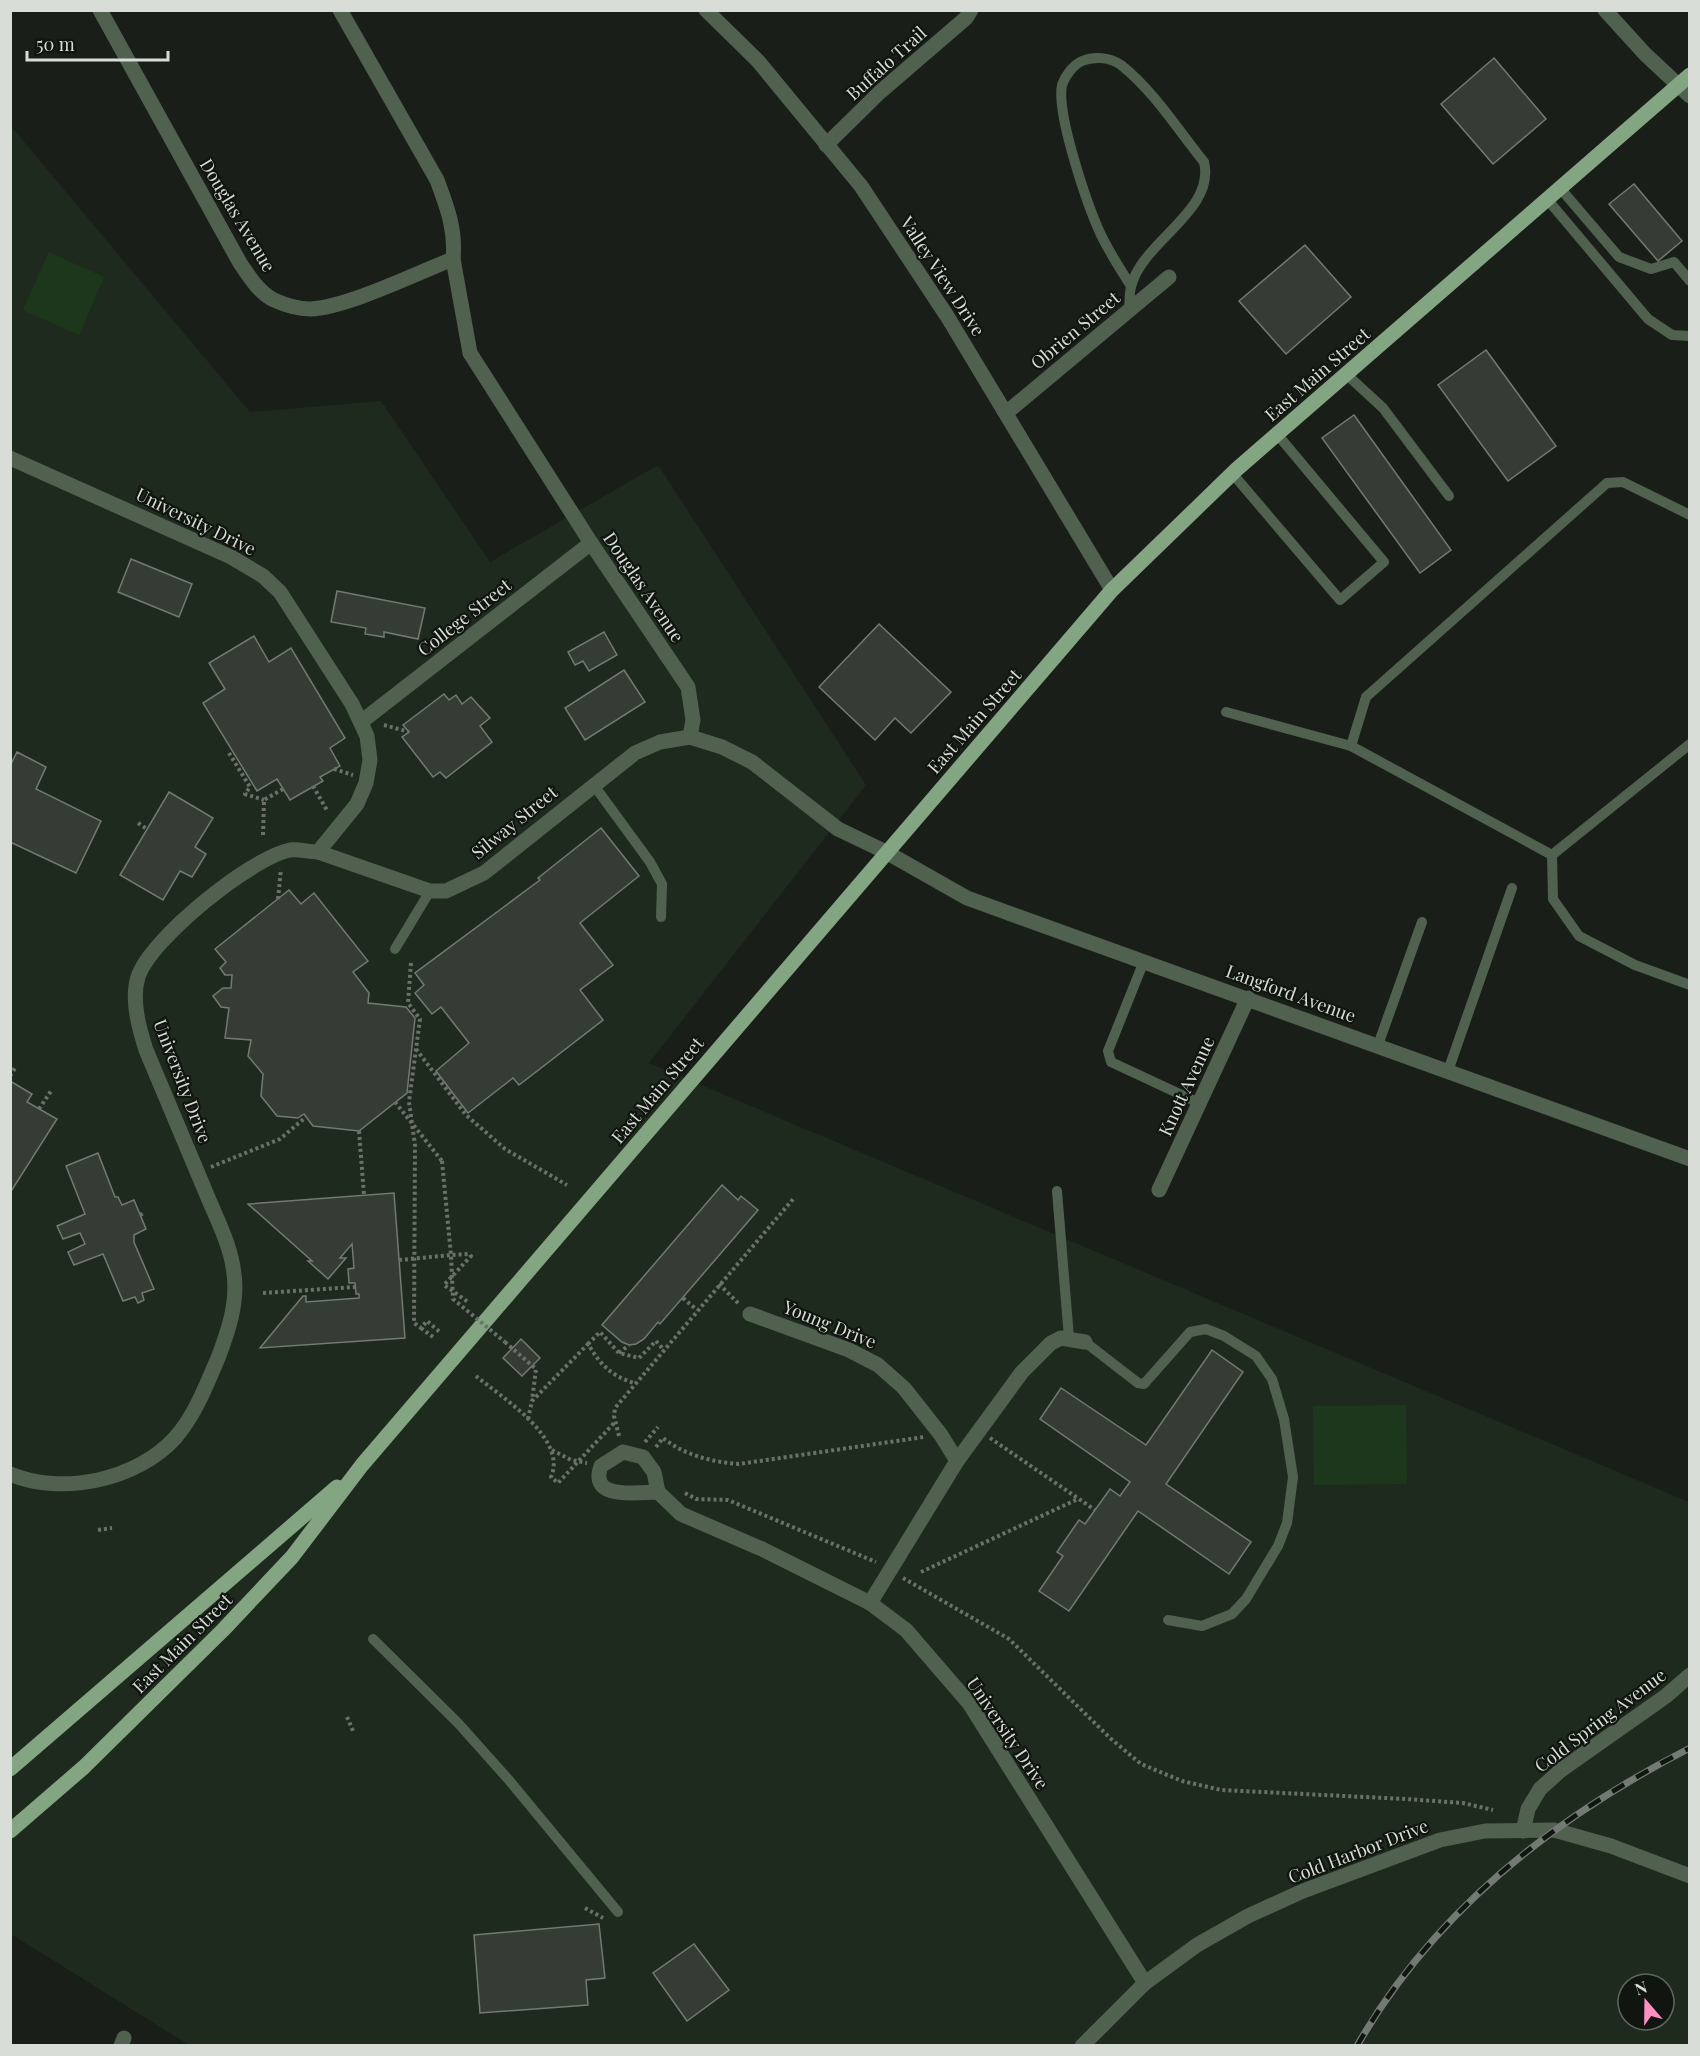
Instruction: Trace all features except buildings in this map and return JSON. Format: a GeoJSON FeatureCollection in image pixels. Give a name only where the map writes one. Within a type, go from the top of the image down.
{"type":"FeatureCollection","features":[{"type":"Feature","properties":{"kind":"main road","name":"East Main Street"},"geometry":{"type":"LineString","coordinates":[[10,1831],[84,1767],[223,1630],[292,1557],[362,1465],[1112,590],[1232,473],[1547,199],[1686,85]]}},
{"type":"Feature","properties":{"kind":"main road","name":"East Main Street"},"geometry":{"type":"LineString","coordinates":[[10,1769],[362,1465]]}},
{"type":"Feature","properties":{"kind":"street","name":"Douglas Avenue"},"geometry":{"type":"LineString","coordinates":[[100,10],[240,263],[254,283],[272,299],[298,309],[336,304],[453,259]]}},
{"type":"Feature","properties":{"kind":"street","name":"Douglas Avenue"},"geometry":{"type":"LineString","coordinates":[[340,10],[437,180],[448,210],[455,240],[453,259],[470,353],[591,543],[688,687],[693,720],[690,737]]}},
{"type":"Feature","properties":{"kind":"street","name":"Valley View Drive"},"geometry":{"type":"LineString","coordinates":[[706,10],[758,61],[861,186],[947,316],[1112,590]]}},
{"type":"Feature","properties":{"kind":"street","name":"Buffalo Trail"},"geometry":{"type":"LineString","coordinates":[[825,144],[880,92],[966,18],[971,10]]}},
{"type":"Feature","properties":{"kind":"street"},"geometry":{"type":"LineString","coordinates":[[1605,10],[1645,54],[1686,85]]}},
{"type":"Feature","properties":{"kind":"street","name":"Obrien Street"},"geometry":{"type":"LineString","coordinates":[[1006,413],[1168,277]]}},
{"type":"Feature","properties":{"kind":"street","name":"University Drive"},"geometry":{"type":"LineString","coordinates":[[10,458],[174,530],[263,576],[280,592],[368,722],[370,760],[366,783],[357,804],[318,852],[291,850],[267,859],[240,877],[185,917],[157,944],[138,977],[138,1022],[146,1050],[224,1235],[234,1275],[230,1328],[201,1400],[174,1438],[150,1458],[122,1472],[77,1484],[46,1484],[10,1474]]}},
{"type":"Feature","properties":{"kind":"street","name":"College Street"},"geometry":{"type":"LineString","coordinates":[[368,722],[591,543]]}},
{"type":"Feature","properties":{"kind":"street"},"geometry":{"type":"LineString","coordinates":[[690,737],[722,747],[752,762],[838,829],[886,852]]}},
{"type":"Feature","properties":{"kind":"street","name":"Silway Street"},"geometry":{"type":"LineString","coordinates":[[430,891],[446,891],[484,873],[593,784],[635,753],[660,742],[690,737]]}},
{"type":"Feature","properties":{"kind":"street"},"geometry":{"type":"LineString","coordinates":[[318,852],[430,891]]}},
{"type":"Feature","properties":{"kind":"street","name":"Langford Avenue"},"geometry":{"type":"LineString","coordinates":[[886,852],[968,898],[1689,1159]]}},
{"type":"Feature","properties":{"kind":"street","name":"Knott Avenue"},"geometry":{"type":"LineString","coordinates":[[1159,1190],[1248,998]]}},
{"type":"Feature","properties":{"kind":"street","name":"Young Drive"},"geometry":{"type":"LineString","coordinates":[[750,1314],[849,1350],[878,1365],[904,1388],[941,1435],[957,1461]]}},
{"type":"Feature","properties":{"kind":"street"},"geometry":{"type":"LineString","coordinates":[[870,1603],[957,1461],[1038,1354],[1051,1343],[1069,1338],[1085,1342]]}},
{"type":"Feature","properties":{"kind":"street"},"geometry":{"type":"LineString","coordinates":[[644,1450],[654,1472],[658,1492],[614,1493],[607,1490],[598,1479],[601,1466],[623,1452],[644,1450]]}},
{"type":"Feature","properties":{"kind":"street","name":"University Drive"},"geometry":{"type":"LineString","coordinates":[[658,1492],[681,1514],[762,1550],[870,1603],[906,1630],[969,1703],[1145,1983]]}},
{"type":"Feature","properties":{"kind":"street","name":"Cold Spring Avenue"},"geometry":{"type":"LineString","coordinates":[[1523,1831],[1528,1809],[1540,1789],[1561,1770],[1666,1696],[1689,1675]]}},
{"type":"Feature","properties":{"kind":"street","name":"Cold Harbor Drive"},"geometry":{"type":"LineString","coordinates":[[1082,2046],[1145,1983],[1197,1945],[1248,1916],[1303,1891],[1440,1840],[1485,1831],[1554,1830],[1600,1843],[1689,1876]]}},
{"type":"Feature","properties":{"kind":"lane"},"geometry":{"type":"LineString","coordinates":[[1129,310],[1131,286],[1139,268],[1197,201],[1207,173],[1204,162],[1151,96],[1120,64],[1106,58],[1092,58],[1080,62],[1070,71],[1062,86],[1063,112],[1077,167],[1100,233],[1131,286]]}},
{"type":"Feature","properties":{"kind":"lane"},"geometry":{"type":"LineString","coordinates":[[1560,188],[1619,258],[1651,269],[1674,262],[1689,281]]}},
{"type":"Feature","properties":{"kind":"lane"},"geometry":{"type":"LineString","coordinates":[[1547,199],[1648,319],[1672,335],[1689,336]]}},
{"type":"Feature","properties":{"kind":"lane"},"geometry":{"type":"LineString","coordinates":[[1346,374],[1383,408],[1449,496]]}},
{"type":"Feature","properties":{"kind":"lane"},"geometry":{"type":"LineString","coordinates":[[1232,473],[1340,600],[1384,562],[1277,434]]}},
{"type":"Feature","properties":{"kind":"lane"},"geometry":{"type":"LineString","coordinates":[[1351,746],[1366,698],[1607,483],[1623,482],[1689,515]]}},
{"type":"Feature","properties":{"kind":"lane"},"geometry":{"type":"LineString","coordinates":[[1226,712],[1351,746],[1552,855]]}},
{"type":"Feature","properties":{"kind":"lane"},"geometry":{"type":"LineString","coordinates":[[1552,855],[1689,744]]}},
{"type":"Feature","properties":{"kind":"lane"},"geometry":{"type":"LineString","coordinates":[[593,784],[650,862],[662,884],[661,917]]}},
{"type":"Feature","properties":{"kind":"lane"},"geometry":{"type":"LineString","coordinates":[[1552,855],[1553,899],[1579,936],[1635,965],[1689,985]]}},
{"type":"Feature","properties":{"kind":"lane"},"geometry":{"type":"LineString","coordinates":[[1448,1071],[1512,888]]}},
{"type":"Feature","properties":{"kind":"lane"},"geometry":{"type":"LineString","coordinates":[[395,949],[430,891]]}},
{"type":"Feature","properties":{"kind":"lane"},"geometry":{"type":"LineString","coordinates":[[1378,1045],[1422,921]]}},
{"type":"Feature","properties":{"kind":"lane"},"geometry":{"type":"LineString","coordinates":[[1144,961],[1108,1051],[1111,1062],[1199,1103]]}},
{"type":"Feature","properties":{"kind":"lane"},"geometry":{"type":"LineString","coordinates":[[1058,1191],[1069,1338]]}},
{"type":"Feature","properties":{"kind":"lane"},"geometry":{"type":"LineString","coordinates":[[1085,1342],[1138,1383],[1144,1384],[1190,1332],[1206,1329],[1224,1336],[1256,1356],[1272,1379],[1284,1419],[1293,1477],[1287,1523],[1278,1546],[1246,1599],[1232,1614],[1202,1626],[1168,1620]]}},
{"type":"Feature","properties":{"kind":"lane"},"geometry":{"type":"LineString","coordinates":[[373,1639],[465,1731],[618,1912]]}},
{"type":"Feature","properties":{"kind":"path"},"geometry":{"type":"LineString","coordinates":[[368,722],[409,732]]}},
{"type":"Feature","properties":{"kind":"path"},"geometry":{"type":"LineString","coordinates":[[229,753],[250,787],[245,794],[264,800],[283,789]]}},
{"type":"Feature","properties":{"kind":"path"},"geometry":{"type":"LineString","coordinates":[[334,770],[354,775]]}},
{"type":"Feature","properties":{"kind":"path"},"geometry":{"type":"LineString","coordinates":[[314,786],[328,812]]}},
{"type":"Feature","properties":{"kind":"path"},"geometry":{"type":"LineString","coordinates":[[263,835],[264,800]]}},
{"type":"Feature","properties":{"kind":"path"},"geometry":{"type":"LineString","coordinates":[[138,824],[147,829]]}},
{"type":"Feature","properties":{"kind":"path"},"geometry":{"type":"LineString","coordinates":[[278,899],[281,866]]}},
{"type":"Feature","properties":{"kind":"path"},"geometry":{"type":"LineString","coordinates":[[411,963],[408,1003],[420,1019],[409,1102],[415,1145],[414,1323],[434,1336]]}},
{"type":"Feature","properties":{"kind":"path"},"geometry":{"type":"LineString","coordinates":[[416,1049],[466,1115],[505,1149],[567,1185]]}},
{"type":"Feature","properties":{"kind":"path"},"geometry":{"type":"LineString","coordinates":[[10,1076],[15,1068]]}},
{"type":"Feature","properties":{"kind":"path"},"geometry":{"type":"LineString","coordinates":[[39,1109],[51,1091]]}},
{"type":"Feature","properties":{"kind":"path"},"geometry":{"type":"LineString","coordinates":[[395,1102],[442,1161],[453,1299],[536,1369],[528,1419]]}},
{"type":"Feature","properties":{"kind":"path"},"geometry":{"type":"LineString","coordinates":[[207,1168],[280,1139],[306,1118]]}},
{"type":"Feature","properties":{"kind":"path"},"geometry":{"type":"LineString","coordinates":[[358,1131],[364,1195]]}},
{"type":"Feature","properties":{"kind":"path"},"geometry":{"type":"LineString","coordinates":[[623,1452],[615,1422],[615,1408],[794,1198]]}},
{"type":"Feature","properties":{"kind":"path"},"geometry":{"type":"LineString","coordinates":[[399,1260],[468,1254],[471,1256],[444,1285],[468,1302]]}},
{"type":"Feature","properties":{"kind":"path"},"geometry":{"type":"LineString","coordinates":[[719,1284],[750,1314]]}},
{"type":"Feature","properties":{"kind":"path"},"geometry":{"type":"LineString","coordinates":[[262,1293],[356,1287]]}},
{"type":"Feature","properties":{"kind":"path"},"geometry":{"type":"LineString","coordinates":[[683,1298],[697,1310]]}},
{"type":"Feature","properties":{"kind":"path"},"geometry":{"type":"LineString","coordinates":[[421,1328],[427,1321],[441,1333]]}},
{"type":"Feature","properties":{"kind":"path"},"geometry":{"type":"LineString","coordinates":[[532,1401],[600,1332],[619,1353],[639,1359],[656,1341],[663,1349]]}},
{"type":"Feature","properties":{"kind":"path"},"geometry":{"type":"LineString","coordinates":[[588,1344],[600,1364],[611,1373],[634,1383]]}},
{"type":"Feature","properties":{"kind":"path"},"geometry":{"type":"LineString","coordinates":[[619,1353],[629,1345]]}},
{"type":"Feature","properties":{"kind":"path"},"geometry":{"type":"LineString","coordinates":[[476,1376],[528,1419],[548,1441],[552,1450],[554,1472],[551,1477],[558,1483],[615,1422]]}},
{"type":"Feature","properties":{"kind":"path"},"geometry":{"type":"LineString","coordinates":[[644,1450],[658,1427]]}},
{"type":"Feature","properties":{"kind":"path"},"geometry":{"type":"LineString","coordinates":[[980,1431],[1095,1510]]}},
{"type":"Feature","properties":{"kind":"path"},"geometry":{"type":"LineString","coordinates":[[644,1450],[663,1438],[676,1449],[722,1463],[739,1464],[941,1435]]}},
{"type":"Feature","properties":{"kind":"path"},"geometry":{"type":"LineString","coordinates":[[552,1450],[578,1461],[601,1466]]}},
{"type":"Feature","properties":{"kind":"path"},"geometry":{"type":"LineString","coordinates":[[679,1490],[696,1499],[728,1500],[883,1565]]}},
{"type":"Feature","properties":{"kind":"path"},"geometry":{"type":"LineString","coordinates":[[921,1572],[1078,1499]]}},
{"type":"Feature","properties":{"kind":"path"},"geometry":{"type":"LineString","coordinates":[[98,1530],[112,1528]]}},
{"type":"Feature","properties":{"kind":"path"},"geometry":{"type":"LineString","coordinates":[[909,1581],[1009,1639],[1141,1764],[1182,1781],[1221,1790],[1463,1803],[1493,1810]]}},
{"type":"Feature","properties":{"kind":"path"},"geometry":{"type":"LineString","coordinates":[[347,1717],[354,1733]]}},
{"type":"Feature","properties":{"kind":"path"},"geometry":{"type":"LineString","coordinates":[[599,1924],[607,1920]]}},
{"type":"Feature","properties":{"kind":"shaded area"},"geometry":{"type":"Polygon","coordinates":[[[10,125],[250,412],[381,401],[490,562],[658,465],[866,785],[649,1063],[1689,1502],[1689,2045],[189,2045],[11,1934],[10,125]]]}},
{"type":"Feature","properties":{"kind":"green space"},"geometry":{"type":"Polygon","coordinates":[[[49,252],[104,277],[79,335],[23,310],[49,252]]]}},
{"type":"Feature","properties":{"kind":"green space"},"geometry":{"type":"Polygon","coordinates":[[[1406,1405],[1407,1484],[1314,1485],[1313,1406],[1406,1405]]]}},
{"type":"Feature","properties":{"kind":"railway"},"geometry":{"type":"LineString","coordinates":[[1357,2046],[1388,1998],[1422,1953],[1460,1911],[1501,1873],[1545,1837],[1592,1805],[1690,1748]]}}]}
